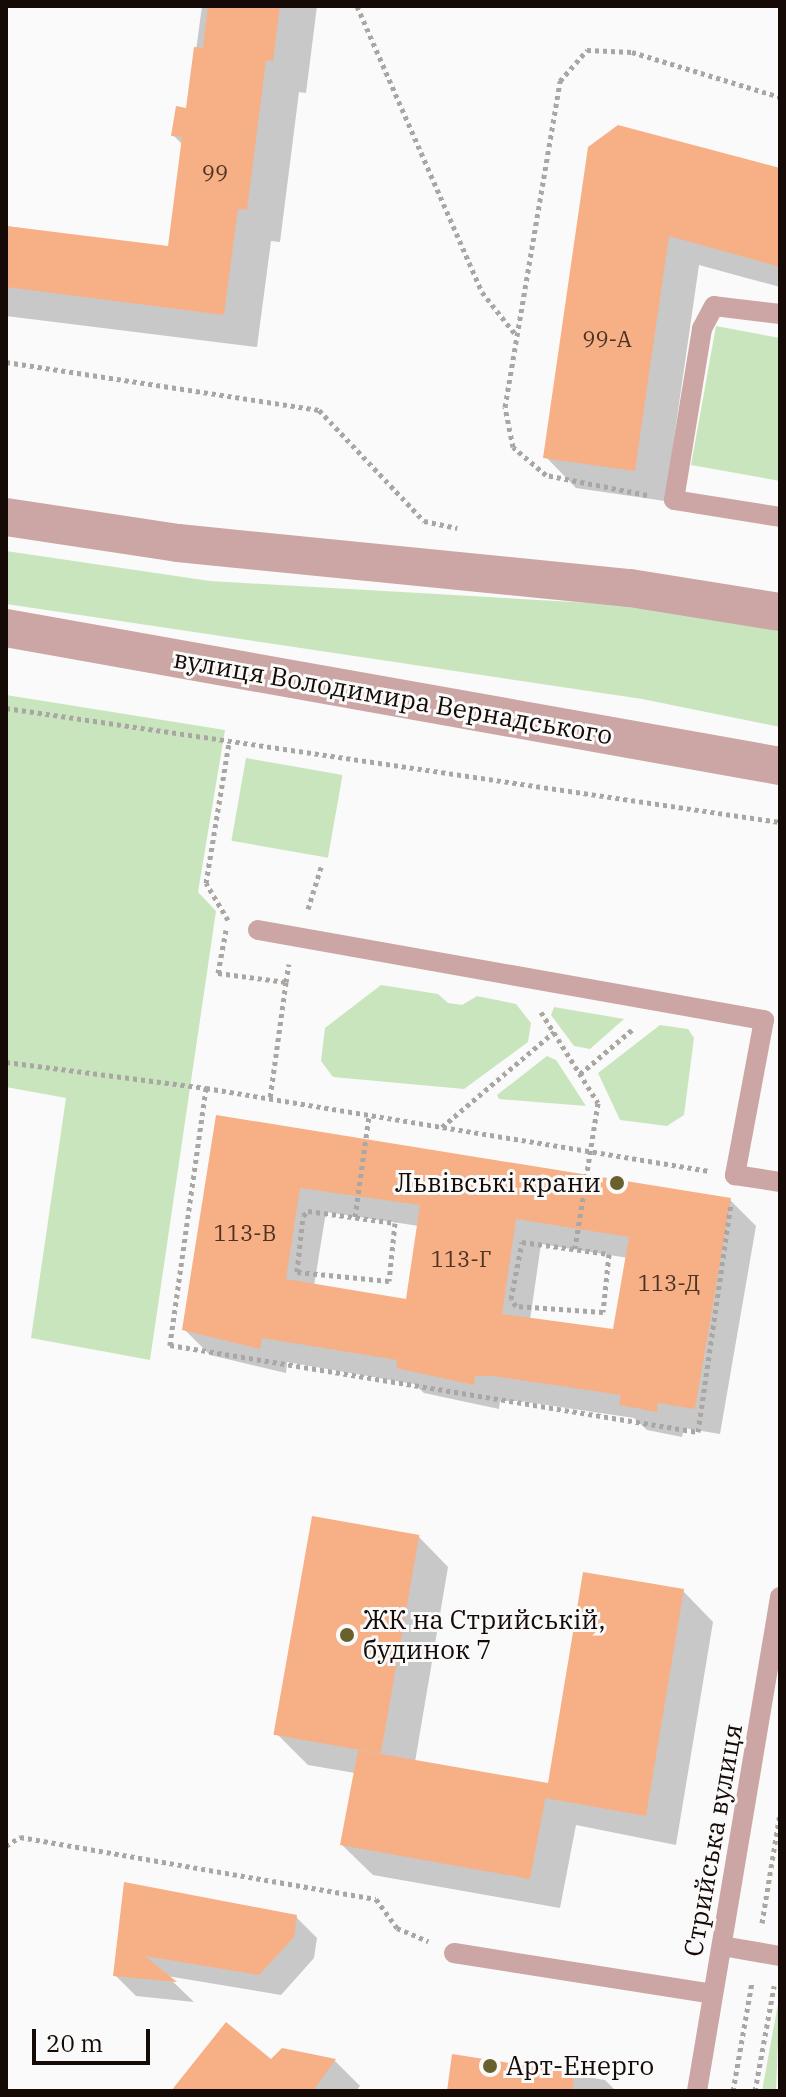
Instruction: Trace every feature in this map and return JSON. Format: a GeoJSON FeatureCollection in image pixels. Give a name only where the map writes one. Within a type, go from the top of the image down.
{"type":"FeatureCollection","features":[{"type":"Feature","properties":{"kind":"street"},"geometry":{"type":"LineString","coordinates":[[6,517],[178,543],[630,588],[780,612]]}},
{"type":"Feature","properties":{"kind":"street","name":"вулиця Володимира Вернадського"},"geometry":{"type":"LineString","coordinates":[[6,628],[780,766]]}},
{"type":"Feature","properties":{"kind":"lane"},"geometry":{"type":"LineString","coordinates":[[780,314],[714,306],[702,329],[674,500],[780,517]]}},
{"type":"Feature","properties":{"kind":"lane"},"geometry":{"type":"LineString","coordinates":[[258,930],[764,1020],[735,1175],[780,1182]]}},
{"type":"Feature","properties":{"kind":"lane","name":"Стрийська вулиця"},"geometry":{"type":"LineString","coordinates":[[697,2091],[780,1597]]}},
{"type":"Feature","properties":{"kind":"lane"},"geometry":{"type":"LineString","coordinates":[[722,1946],[778,1965]]}},
{"type":"Feature","properties":{"kind":"lane"},"geometry":{"type":"LineString","coordinates":[[454,1953],[713,1994]]}},
{"type":"Feature","properties":{"kind":"path"},"geometry":{"type":"LineString","coordinates":[[357,6],[482,292],[517,335]]}},
{"type":"Feature","properties":{"kind":"path"},"geometry":{"type":"LineString","coordinates":[[674,500],[546,475],[513,447],[505,407],[560,81],[587,50],[632,52],[780,97]]}},
{"type":"Feature","properties":{"kind":"path"},"geometry":{"type":"LineString","coordinates":[[6,362],[319,410],[424,521],[468,531]]}},
{"type":"Feature","properties":{"kind":"path"},"geometry":{"type":"LineString","coordinates":[[6,708],[780,822]]}},
{"type":"Feature","properties":{"kind":"path"},"geometry":{"type":"LineString","coordinates":[[539,1009],[598,1103],[575,1248]]}},
{"type":"Feature","properties":{"kind":"path"},"geometry":{"type":"LineString","coordinates":[[580,1074],[647,1017]]}},
{"type":"Feature","properties":{"kind":"path"},"geometry":{"type":"LineString","coordinates":[[441,1128],[554,1032]]}},
{"type":"Feature","properties":{"kind":"path"},"geometry":{"type":"LineString","coordinates":[[6,1062],[206,1088],[735,1175],[698,1432],[170,1345],[206,1088]]}},
{"type":"Feature","properties":{"kind":"path"},"geometry":{"type":"LineString","coordinates":[[355,1217],[369,1116]]}},
{"type":"Feature","properties":{"kind":"path"},"geometry":{"type":"LineString","coordinates":[[308,1211],[355,1217],[398,1226],[389,1281],[383,1285],[297,1272],[303,1216],[308,1211]]}},
{"type":"Feature","properties":{"kind":"path"},"geometry":{"type":"LineString","coordinates":[[522,1242],[575,1248],[612,1257],[603,1312],[516,1306],[511,1299],[522,1242]]}},
{"type":"Feature","properties":{"kind":"path"},"geometry":{"type":"LineString","coordinates":[[760,1932],[780,1813]]}},
{"type":"Feature","properties":{"kind":"path"},"geometry":{"type":"LineString","coordinates":[[6,1846],[20,1837],[376,1899],[397,1928],[454,1953]]}},
{"type":"Feature","properties":{"kind":"path"},"geometry":{"type":"LineString","coordinates":[[755,2091],[778,1965]]}},
{"type":"Feature","properties":{"kind":"path"},"geometry":{"type":"LineString","coordinates":[[733,2091],[754,1971]]}},
{"type":"Feature","properties":{"kind":"green space"},"geometry":{"type":"Polygon","coordinates":[[[716,326],[780,338],[780,481],[691,465],[716,326]]]}},
{"type":"Feature","properties":{"kind":"green space"},"geometry":{"type":"Polygon","coordinates":[[[6,551],[210,581],[642,606],[780,629],[780,727],[642,699],[6,604],[6,551]]]}},
{"type":"Feature","properties":{"kind":"green space"},"geometry":{"type":"Polygon","coordinates":[[[6,695],[225,730],[198,892],[216,911],[150,1360],[31,1338],[66,1098],[6,1087],[6,695]]]}},
{"type":"Feature","properties":{"kind":"green space"},"geometry":{"type":"Polygon","coordinates":[[[246,758],[343,775],[328,858],[231,841],[246,758]]]}},
{"type":"Feature","properties":{"kind":"green space"},"geometry":{"type":"Polygon","coordinates":[[[381,985],[438,994],[448,1003],[462,1005],[477,996],[516,1004],[531,1023],[528,1042],[464,1089],[333,1077],[321,1061],[325,1028],[381,985]]]}},
{"type":"Feature","properties":{"kind":"green space"},"geometry":{"type":"Polygon","coordinates":[[[554,1007],[624,1019],[590,1049],[574,1046],[551,1015],[554,1007]]]}},
{"type":"Feature","properties":{"kind":"green space"},"geometry":{"type":"Polygon","coordinates":[[[660,1025],[688,1029],[694,1038],[684,1115],[667,1126],[620,1120],[598,1073],[660,1025]]]}},
{"type":"Feature","properties":{"kind":"green space"},"geometry":{"type":"Polygon","coordinates":[[[547,1056],[556,1060],[586,1106],[499,1099],[497,1095],[547,1056]]]}},
{"type":"Feature","properties":{"kind":"green space"},"geometry":{"type":"Polygon","coordinates":[[[780,1993],[776,2091],[762,2091],[780,1993]]]}},
{"type":"Feature","properties":{"kind":"building"},"geometry":{"type":"Polygon","coordinates":[[[208,6],[280,6],[273,61],[266,60],[247,210],[238,209],[224,315],[6,287],[6,226],[168,246],[182,137],[171,136],[176,106],[186,108],[194,47],[203,48],[208,6]]]}},
{"type":"Feature","properties":{"kind":"building"},"geometry":{"type":"Polygon","coordinates":[[[618,125],[780,168],[780,267],[669,236],[635,471],[543,458],[588,147],[618,125]]]}},
{"type":"Feature","properties":{"kind":"building"},"geometry":{"type":"Polygon","coordinates":[[[216,1115],[731,1198],[695,1409],[658,1403],[657,1412],[619,1405],[621,1395],[493,1376],[475,1376],[474,1385],[396,1368],[397,1360],[262,1338],[260,1349],[182,1330],[216,1115]],[[300,1188],[286,1279],[406,1299],[420,1205],[300,1188]],[[516,1219],[502,1314],[613,1329],[629,1237],[516,1219]]]}},
{"type":"Feature","properties":{"kind":"building","name":"ЖК на Стрийській, будинок 7"},"geometry":{"type":"Polygon","coordinates":[[[312,1516],[419,1535],[381,1754],[273,1735],[312,1516]]]}},
{"type":"Feature","properties":{"kind":"building"},"geometry":{"type":"Polygon","coordinates":[[[583,1572],[684,1589],[646,1816],[545,1798],[530,1879],[340,1845],[358,1750],[548,1783],[583,1572]]]}},
{"type":"Feature","properties":{"kind":"building"},"geometry":{"type":"Polygon","coordinates":[[[124,1882],[297,1915],[294,1937],[259,1975],[145,1956],[177,1982],[113,1976],[124,1882]]]}},
{"type":"Feature","properties":{"kind":"building"},"geometry":{"type":"Polygon","coordinates":[[[226,2022],[271,2059],[282,2048],[336,2059],[313,2091],[171,2091],[226,2022]]]}},
{"type":"Feature","properties":{"kind":"building","name":"Арт-Енерго"},"geometry":{"type":"Polygon","coordinates":[[[452,2054],[574,2073],[573,2091],[447,2091],[452,2054]]]}},
{"type":"Feature","properties":{"kind":"place","name":"Львівські крани"},"geometry":{"type":"Point","coordinates":[617,1183]}},
{"type":"Feature","properties":{"kind":"place","name":"ЖК на Стрийській, будинок 7"},"geometry":{"type":"Point","coordinates":[347,1635]}},
{"type":"Feature","properties":{"kind":"place","name":"Арт-Енерго"},"geometry":{"type":"Point","coordinates":[490,2066]}}]}
